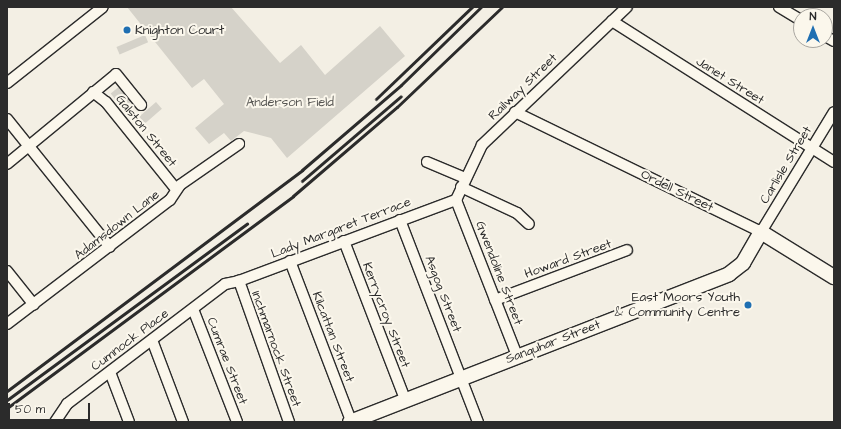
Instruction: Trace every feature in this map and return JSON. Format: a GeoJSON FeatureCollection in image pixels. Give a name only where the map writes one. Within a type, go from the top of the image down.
{"type":"FeatureCollection","features":[{"type":"Feature","properties":{"kind":"street"},"geometry":{"type":"LineString","coordinates":[[7,83],[103,7]]}},
{"type":"Feature","properties":{"kind":"street","name":"Railway Street"},"geometry":{"type":"LineString","coordinates":[[456,200],[479,148],[515,112],[627,7]]}},
{"type":"Feature","properties":{"kind":"street"},"geometry":{"type":"LineString","coordinates":[[779,7],[793,15]]}},
{"type":"Feature","properties":{"kind":"street","name":"Janet Street"},"geometry":{"type":"LineString","coordinates":[[612,21],[834,162]]}},
{"type":"Feature","properties":{"kind":"street"},"geometry":{"type":"LineString","coordinates":[[7,164],[116,74],[141,105]]}},
{"type":"Feature","properties":{"kind":"street","name":"Galston Street"},"geometry":{"type":"LineString","coordinates":[[93,92],[109,105],[176,189]]}},
{"type":"Feature","properties":{"kind":"street","name":"Ordell Street"},"geometry":{"type":"LineString","coordinates":[[515,112],[760,232],[834,277]]}},
{"type":"Feature","properties":{"kind":"street","name":"Carlisle Street"},"geometry":{"type":"LineString","coordinates":[[760,232],[834,112]]}},
{"type":"Feature","properties":{"kind":"street"},"geometry":{"type":"LineString","coordinates":[[7,119],[110,247]]}},
{"type":"Feature","properties":{"kind":"street","name":"Adamsdown Lane"},"geometry":{"type":"LineString","coordinates":[[7,324],[34,305],[170,200],[176,189],[239,144]]}},
{"type":"Feature","properties":{"kind":"street"},"geometry":{"type":"LineString","coordinates":[[427,162],[517,213],[529,224]]}},
{"type":"Feature","properties":{"kind":"street","name":"Lady Margaret Terrace"},"geometry":{"type":"LineString","coordinates":[[225,284],[239,284],[290,261],[456,200]]}},
{"type":"Feature","properties":{"kind":"street","name":"Gwendoline Street"},"geometry":{"type":"LineString","coordinates":[[456,200],[517,356]]}},
{"type":"Feature","properties":{"kind":"street","name":"Asgog Street"},"geometry":{"type":"LineString","coordinates":[[400,220],[478,422]]}},
{"type":"Feature","properties":{"kind":"street","name":"Sanquhar Street"},"geometry":{"type":"LineString","coordinates":[[350,422],[375,416],[405,399],[729,274],[743,263],[760,232]]}},
{"type":"Feature","properties":{"kind":"street","name":"Kerrycroy Street"},"geometry":{"type":"LineString","coordinates":[[344,241],[405,399]]}},
{"type":"Feature","properties":{"kind":"street","name":"Howard Street"},"geometry":{"type":"LineString","coordinates":[[495,300],[627,250]]}},
{"type":"Feature","properties":{"kind":"street","name":"Kilcattan Street"},"geometry":{"type":"LineString","coordinates":[[290,261],[350,422]]}},
{"type":"Feature","properties":{"kind":"street"},"geometry":{"type":"LineString","coordinates":[[7,271],[34,305]]}},
{"type":"Feature","properties":{"kind":"street","name":"Cumnock Place"},"geometry":{"type":"LineString","coordinates":[[55,421],[67,404],[225,284]]}},
{"type":"Feature","properties":{"kind":"street","name":"Inchmarnock Street"},"geometry":{"type":"LineString","coordinates":[[239,284],[289,422]]}},
{"type":"Feature","properties":{"kind":"street","name":"Cumrae Street"},"geometry":{"type":"LineString","coordinates":[[193,309],[237,422]]}},
{"type":"Feature","properties":{"kind":"street"},"geometry":{"type":"LineString","coordinates":[[152,340],[183,422]]}},
{"type":"Feature","properties":{"kind":"street"},"geometry":{"type":"LineString","coordinates":[[110,372],[129,422]]}},
{"type":"Feature","properties":{"kind":"green space","name":"Anderson Field"},"geometry":{"type":"Polygon","coordinates":[[[127,7],[231,7],[280,63],[301,45],[325,75],[380,26],[405,56],[287,158],[271,138],[244,131],[231,141],[224,133],[209,144],[195,128],[224,104],[204,79],[192,88],[127,7]]]}},
{"type":"Feature","properties":{"kind":"green space"},"geometry":{"type":"Polygon","coordinates":[[[145,35],[148,42],[120,54],[116,47],[145,35]]]}},
{"type":"Feature","properties":{"kind":"green space"},"geometry":{"type":"Polygon","coordinates":[[[120,86],[132,101],[123,108],[111,94],[120,86]]]}},
{"type":"Feature","properties":{"kind":"green space"},"geometry":{"type":"Polygon","coordinates":[[[156,102],[162,109],[139,128],[133,122],[156,102]]]}},
{"type":"Feature","properties":{"kind":"railway"},"geometry":{"type":"LineString","coordinates":[[376,99],[472,7]]}},
{"type":"Feature","properties":{"kind":"railway"},"geometry":{"type":"LineString","coordinates":[[7,391],[302,170],[401,85],[481,7]]}},
{"type":"Feature","properties":{"kind":"railway"},"geometry":{"type":"LineString","coordinates":[[7,408],[293,196],[397,107],[502,7]]}},
{"type":"Feature","properties":{"kind":"railway"},"geometry":{"type":"LineString","coordinates":[[302,181],[401,96]]}},
{"type":"Feature","properties":{"kind":"railway"},"geometry":{"type":"LineString","coordinates":[[7,400],[247,224]]}},
{"type":"Feature","properties":{"kind":"place","name":"Knighton Court"},"geometry":{"type":"Point","coordinates":[127,30]}},
{"type":"Feature","properties":{"kind":"place","name":"East Moors Youth & Community Centre"},"geometry":{"type":"Point","coordinates":[748,305]}}]}
